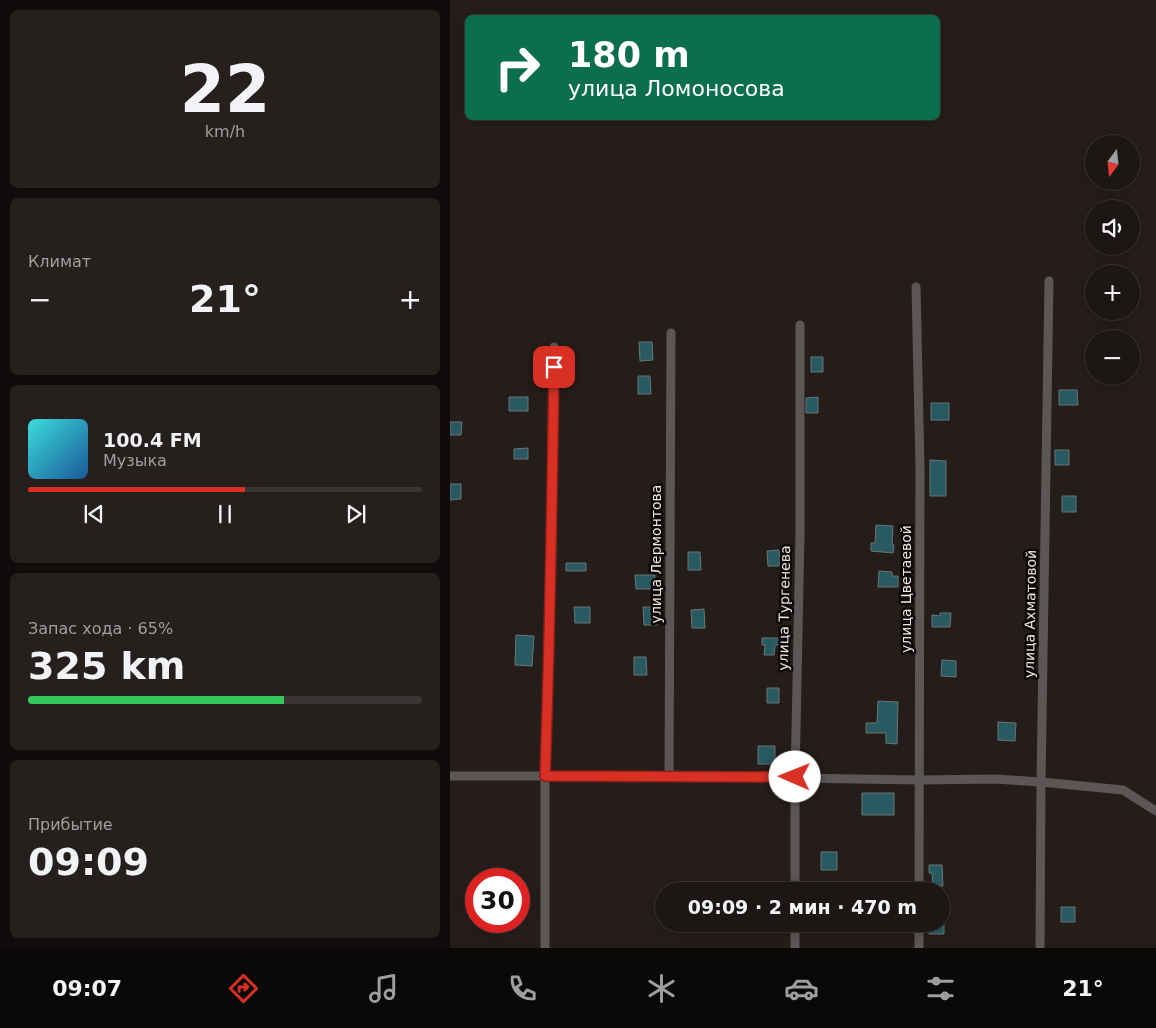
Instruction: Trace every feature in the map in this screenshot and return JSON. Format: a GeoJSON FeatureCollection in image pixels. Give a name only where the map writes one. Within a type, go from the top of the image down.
{"type":"FeatureCollection","features":[{"type":"Feature","properties":{"kind":"street","name":"улица Ахматовой"},"geometry":{"type":"LineString","coordinates":[[1040,948],[1049,281]]}},
{"type":"Feature","properties":{"kind":"street","name":"улица Цветаевой"},"geometry":{"type":"LineString","coordinates":[[916,287],[920,468],[919,882]]}},
{"type":"Feature","properties":{"kind":"street","name":"улица Тургенева"},"geometry":{"type":"LineString","coordinates":[[795,882],[795,777],[800,536],[800,325]]}},
{"type":"Feature","properties":{"kind":"street","name":"улица Лермонтова"},"geometry":{"type":"LineString","coordinates":[[669,776],[671,333]]}},
{"type":"Feature","properties":{"kind":"street"},"geometry":{"type":"LineString","coordinates":[[545,948],[545,776],[549,677],[554,347]]}},
{"type":"Feature","properties":{"kind":"street"},"geometry":{"type":"LineString","coordinates":[[450,776],[995,779],[1123,790],[1156,811]]}},
{"type":"Feature","properties":{"kind":"street"},"geometry":{"type":"LineString","coordinates":[[795,932],[795,948]]}},
{"type":"Feature","properties":{"kind":"street"},"geometry":{"type":"LineString","coordinates":[[919,932],[919,948]]}},
{"type":"Feature","properties":{"kind":"building"},"geometry":{"type":"Polygon","coordinates":[[[639,342],[652,342],[653,360],[640,361],[639,342]]]}},
{"type":"Feature","properties":{"kind":"building"},"geometry":{"type":"Polygon","coordinates":[[[811,357],[823,357],[823,372],[811,372],[811,357]]]}},
{"type":"Feature","properties":{"kind":"building"},"geometry":{"type":"Polygon","coordinates":[[[638,376],[650,376],[651,394],[638,394],[638,376]]]}},
{"type":"Feature","properties":{"kind":"building"},"geometry":{"type":"Polygon","coordinates":[[[1059,390],[1077,390],[1078,405],[1059,405],[1059,390]]]}},
{"type":"Feature","properties":{"kind":"building"},"geometry":{"type":"Polygon","coordinates":[[[509,397],[528,397],[528,411],[509,411],[509,397]]]}},
{"type":"Feature","properties":{"kind":"building"},"geometry":{"type":"Polygon","coordinates":[[[818,397],[818,413],[806,413],[806,398],[818,397]]]}},
{"type":"Feature","properties":{"kind":"building"},"geometry":{"type":"Polygon","coordinates":[[[931,403],[949,403],[949,420],[931,420],[931,403]]]}},
{"type":"Feature","properties":{"kind":"building"},"geometry":{"type":"Polygon","coordinates":[[[450,422],[462,422],[461,435],[450,435],[450,422]]]}},
{"type":"Feature","properties":{"kind":"building"},"geometry":{"type":"Polygon","coordinates":[[[528,448],[528,459],[514,459],[514,449],[528,448]]]}},
{"type":"Feature","properties":{"kind":"building"},"geometry":{"type":"Polygon","coordinates":[[[1055,450],[1069,450],[1069,465],[1055,465],[1055,450]]]}},
{"type":"Feature","properties":{"kind":"building"},"geometry":{"type":"Polygon","coordinates":[[[930,460],[946,461],[946,496],[930,496],[930,460]]]}},
{"type":"Feature","properties":{"kind":"building"},"geometry":{"type":"Polygon","coordinates":[[[450,484],[461,484],[461,499],[450,500],[450,484]]]}},
{"type":"Feature","properties":{"kind":"building"},"geometry":{"type":"Polygon","coordinates":[[[1062,496],[1076,496],[1076,512],[1062,512],[1062,496]]]}},
{"type":"Feature","properties":{"kind":"building"},"geometry":{"type":"Polygon","coordinates":[[[876,525],[893,526],[893,553],[871,551],[871,543],[875,543],[876,525]]]}},
{"type":"Feature","properties":{"kind":"building"},"geometry":{"type":"Polygon","coordinates":[[[779,550],[780,566],[768,566],[767,551],[779,550]]]}},
{"type":"Feature","properties":{"kind":"building"},"geometry":{"type":"Polygon","coordinates":[[[688,552],[700,552],[701,570],[688,570],[688,552]]]}},
{"type":"Feature","properties":{"kind":"building"},"geometry":{"type":"Polygon","coordinates":[[[566,563],[586,563],[586,571],[566,571],[566,563]]]}},
{"type":"Feature","properties":{"kind":"building"},"geometry":{"type":"Polygon","coordinates":[[[879,571],[892,572],[892,576],[898,576],[898,587],[878,587],[879,571]]]}},
{"type":"Feature","properties":{"kind":"building"},"geometry":{"type":"Polygon","coordinates":[[[635,575],[655,575],[655,589],[636,589],[635,575]]]}},
{"type":"Feature","properties":{"kind":"building"},"geometry":{"type":"Polygon","coordinates":[[[574,607],[590,607],[590,623],[575,623],[574,607]]]}},
{"type":"Feature","properties":{"kind":"building"},"geometry":{"type":"Polygon","coordinates":[[[643,607],[656,607],[657,625],[644,625],[643,607]]]}},
{"type":"Feature","properties":{"kind":"building"},"geometry":{"type":"Polygon","coordinates":[[[704,609],[705,628],[692,628],[691,610],[704,609]]]}},
{"type":"Feature","properties":{"kind":"building"},"geometry":{"type":"Polygon","coordinates":[[[940,613],[951,613],[950,627],[932,627],[932,615],[940,616],[940,613]]]}},
{"type":"Feature","properties":{"kind":"building"},"geometry":{"type":"Polygon","coordinates":[[[516,635],[534,636],[532,666],[515,665],[516,635]]]}},
{"type":"Feature","properties":{"kind":"building"},"geometry":{"type":"Polygon","coordinates":[[[762,638],[783,638],[783,645],[775,645],[774,655],[764,655],[765,645],[762,645],[762,638]]]}},
{"type":"Feature","properties":{"kind":"building"},"geometry":{"type":"Polygon","coordinates":[[[634,657],[646,657],[647,675],[634,675],[634,657]]]}},
{"type":"Feature","properties":{"kind":"building"},"geometry":{"type":"Polygon","coordinates":[[[942,660],[956,661],[956,677],[941,676],[942,660]]]}},
{"type":"Feature","properties":{"kind":"building"},"geometry":{"type":"Polygon","coordinates":[[[767,688],[779,688],[779,703],[767,703],[767,688]]]}},
{"type":"Feature","properties":{"kind":"building"},"geometry":{"type":"Polygon","coordinates":[[[878,701],[898,702],[897,744],[886,743],[886,733],[866,733],[866,723],[877,723],[878,701]]]}},
{"type":"Feature","properties":{"kind":"building"},"geometry":{"type":"Polygon","coordinates":[[[998,722],[1016,723],[1015,741],[998,740],[998,722]]]}},
{"type":"Feature","properties":{"kind":"building"},"geometry":{"type":"Polygon","coordinates":[[[758,746],[775,746],[775,764],[758,764],[758,746]]]}},
{"type":"Feature","properties":{"kind":"building"},"geometry":{"type":"Polygon","coordinates":[[[862,793],[894,793],[894,815],[862,815],[862,793]]]}},
{"type":"Feature","properties":{"kind":"building"},"geometry":{"type":"Polygon","coordinates":[[[821,852],[837,852],[837,870],[821,870],[821,852]]]}},
{"type":"Feature","properties":{"kind":"building"},"geometry":{"type":"Polygon","coordinates":[[[929,865],[942,865],[943,882],[933,882],[932,873],[929,873],[929,865]]]}},
{"type":"Feature","properties":{"kind":"building"},"geometry":{"type":"Polygon","coordinates":[[[1061,907],[1075,907],[1075,922],[1061,922],[1061,907]]]}},
{"type":"Feature","properties":{"kind":"building"},"geometry":{"type":"Polygon","coordinates":[[[929,932],[944,932],[944,934],[929,934],[929,932]]]}},
{"type":"Feature","properties":{"kind":"route"},"geometry":{"type":"LineString","coordinates":[[554,367],[549,677],[545,776],[795,777]]}}]}
